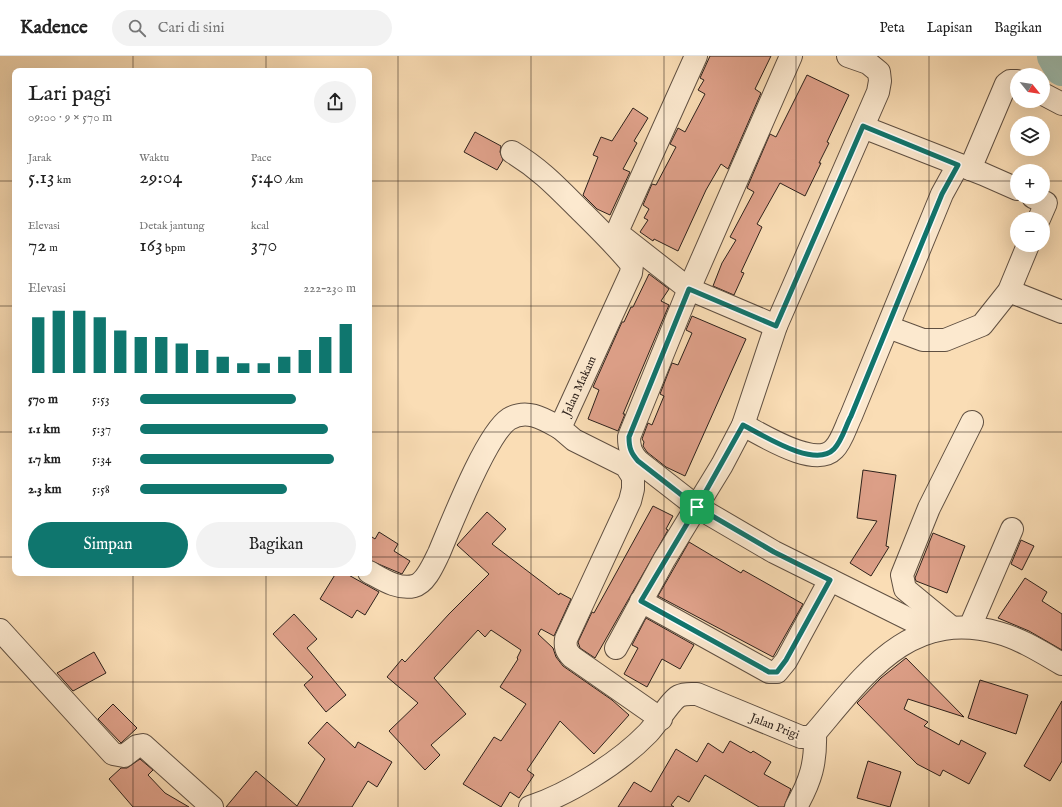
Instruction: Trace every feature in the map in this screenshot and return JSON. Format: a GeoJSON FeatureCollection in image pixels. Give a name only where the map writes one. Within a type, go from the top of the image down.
{"type":"FeatureCollection","features":[{"type":"Feature","properties":{"kind":"street"},"geometry":{"type":"LineString","coordinates":[[696,56],[618,230],[620,235],[627,242],[689,289],[776,326]]}},
{"type":"Feature","properties":{"kind":"street"},"geometry":{"type":"LineString","coordinates":[[791,56],[689,289],[629,437],[631,454],[697,507],[774,552],[830,580],[951,628]]}},
{"type":"Feature","properties":{"kind":"street"},"geometry":{"type":"LineString","coordinates":[[616,648],[641,601],[697,507],[743,425],[776,326],[878,92],[880,81],[879,72],[868,63],[848,56]]}},
{"type":"Feature","properties":{"kind":"street"},"geometry":{"type":"LineString","coordinates":[[743,425],[793,450],[812,456],[826,455],[835,448],[851,416],[942,194],[964,167],[1006,84],[1010,80]]}},
{"type":"Feature","properties":{"kind":"street"},"geometry":{"type":"LineString","coordinates":[[1050,98],[1062,104]]}},
{"type":"Feature","properties":{"kind":"street"},"geometry":{"type":"LineString","coordinates":[[863,126],[1010,187]]}},
{"type":"Feature","properties":{"kind":"street","name":"Jalan Makam"},"geometry":{"type":"LineString","coordinates":[[512,152],[533,164],[543,173],[598,228],[632,265],[631,273],[560,428],[574,440],[626,466],[633,477],[633,490],[630,501],[566,639],[567,652],[572,657],[661,719]]}},
{"type":"Feature","properties":{"kind":"street"},"geometry":{"type":"LineString","coordinates":[[888,327],[923,340],[945,340],[982,325],[1009,290],[1025,252]]}},
{"type":"Feature","properties":{"kind":"street"},"geometry":{"type":"LineString","coordinates":[[1009,290],[1062,312]]}},
{"type":"Feature","properties":{"kind":"street"},"geometry":{"type":"LineString","coordinates":[[372,573],[404,587],[416,586],[426,577],[435,561],[471,480],[498,430],[509,419],[522,415],[536,415],[560,428]]}},
{"type":"Feature","properties":{"kind":"street"},"geometry":{"type":"LineString","coordinates":[[951,628],[905,588],[902,575],[928,508],[972,422]]}},
{"type":"Feature","properties":{"kind":"street"},"geometry":{"type":"LineString","coordinates":[[951,628],[1012,529]]}},
{"type":"Feature","properties":{"kind":"street"},"geometry":{"type":"LineString","coordinates":[[641,601],[769,672],[777,672],[786,660],[830,580]]}},
{"type":"Feature","properties":{"kind":"street","name":"Jalan Prigi"},"geometry":{"type":"LineString","coordinates":[[530,807],[549,801],[586,780],[635,745],[661,719],[671,704],[679,696],[697,694],[801,737],[810,737],[878,664],[901,644],[920,634],[951,628],[1000,633],[1062,664]]}},
{"type":"Feature","properties":{"kind":"street"},"geometry":{"type":"LineString","coordinates":[[0,630],[114,754],[124,756],[137,746],[143,745],[212,807]]}},
{"type":"Feature","properties":{"kind":"street"},"geometry":{"type":"LineString","coordinates":[[796,807],[813,770],[816,753],[815,733]]}},
{"type":"Feature","properties":{"kind":"building"},"geometry":{"type":"Polygon","coordinates":[[[710,56],[771,56],[755,89],[761,93],[728,169],[721,164],[706,190],[678,251],[654,239],[653,241],[640,232],[648,220],[644,218],[649,209],[643,205],[652,184],[656,185],[676,147],[670,144],[678,128],[685,132],[705,94],[698,90],[704,80],[700,78],[710,56]]]}},
{"type":"Feature","properties":{"kind":"building"},"geometry":{"type":"Polygon","coordinates":[[[807,75],[849,95],[827,142],[829,143],[819,163],[821,163],[805,196],[780,183],[757,224],[762,227],[741,272],[744,273],[734,295],[713,286],[722,263],[736,240],[730,237],[754,192],[747,188],[770,134],[776,137],[807,75]]]}},
{"type":"Feature","properties":{"kind":"building"},"geometry":{"type":"Polygon","coordinates":[[[633,108],[648,118],[634,141],[637,143],[623,169],[630,172],[610,215],[597,209],[583,195],[598,157],[593,155],[601,137],[612,141],[633,108]]]}},
{"type":"Feature","properties":{"kind":"building"},"geometry":{"type":"Polygon","coordinates":[[[475,132],[501,146],[500,152],[503,160],[497,170],[464,152],[475,132]]]}},
{"type":"Feature","properties":{"kind":"building"},"geometry":{"type":"Polygon","coordinates":[[[649,274],[669,289],[661,301],[669,305],[623,414],[625,414],[618,431],[588,419],[599,390],[593,387],[622,322],[624,322],[631,307],[633,307],[649,274]]]}},
{"type":"Feature","properties":{"kind":"building"},"geometry":{"type":"Polygon","coordinates":[[[692,316],[746,339],[685,476],[666,467],[647,452],[643,446],[644,442],[642,439],[648,423],[652,425],[664,396],[660,394],[672,363],[678,365],[692,333],[686,330],[692,316]]]}},
{"type":"Feature","properties":{"kind":"building"},"geometry":{"type":"Polygon","coordinates":[[[863,470],[896,475],[886,546],[889,547],[871,576],[850,563],[877,521],[857,518],[863,470]]]}},
{"type":"Feature","properties":{"kind":"building"},"geometry":{"type":"Polygon","coordinates":[[[653,506],[673,516],[666,529],[668,530],[595,658],[580,648],[578,642],[592,612],[594,613],[653,506]]]}},
{"type":"Feature","properties":{"kind":"building"},"geometry":{"type":"Polygon","coordinates":[[[487,512],[506,529],[492,544],[559,595],[560,593],[571,599],[554,636],[541,629],[538,634],[553,648],[556,657],[563,666],[612,700],[629,715],[594,754],[560,721],[527,770],[534,775],[519,798],[510,792],[501,807],[463,784],[494,737],[501,741],[526,704],[500,687],[518,659],[517,658],[521,650],[491,630],[485,637],[478,630],[434,678],[466,714],[431,745],[440,755],[425,770],[389,731],[418,703],[387,677],[402,659],[405,662],[449,614],[489,574],[457,545],[487,512]]]}},
{"type":"Feature","properties":{"kind":"building"},"geometry":{"type":"Polygon","coordinates":[[[379,532],[398,544],[394,551],[410,561],[402,574],[372,561],[372,537],[375,539],[379,532]]]}},
{"type":"Feature","properties":{"kind":"building"},"geometry":{"type":"Polygon","coordinates":[[[933,533],[965,546],[947,593],[916,581],[915,578],[933,533]]]}},
{"type":"Feature","properties":{"kind":"building"},"geometry":{"type":"Polygon","coordinates":[[[1021,540],[1034,546],[1022,570],[1011,564],[1021,540]]]}},
{"type":"Feature","properties":{"kind":"building"},"geometry":{"type":"Polygon","coordinates":[[[689,542],[741,573],[743,570],[803,604],[773,657],[658,596],[689,542]]]}},
{"type":"Feature","properties":{"kind":"building"},"geometry":{"type":"Polygon","coordinates":[[[334,576],[350,576],[379,592],[365,615],[357,610],[352,618],[320,599],[334,576]]]}},
{"type":"Feature","properties":{"kind":"building"},"geometry":{"type":"Polygon","coordinates":[[[1025,578],[1047,592],[1042,601],[1062,614],[1062,650],[1029,631],[998,618],[1025,578]]]}},
{"type":"Feature","properties":{"kind":"building"},"geometry":{"type":"Polygon","coordinates":[[[294,614],[317,639],[307,648],[346,695],[326,712],[304,685],[313,677],[273,634],[294,614]]]}},
{"type":"Feature","properties":{"kind":"building"},"geometry":{"type":"Polygon","coordinates":[[[646,618],[694,645],[680,669],[662,659],[647,687],[624,674],[638,648],[632,645],[646,618]]]}},
{"type":"Feature","properties":{"kind":"building"},"geometry":{"type":"Polygon","coordinates":[[[94,652],[106,673],[73,691],[57,673],[94,652]]]}},
{"type":"Feature","properties":{"kind":"building"},"geometry":{"type":"Polygon","coordinates":[[[906,658],[964,717],[908,699],[904,709],[928,722],[924,726],[959,745],[961,740],[986,753],[969,784],[943,770],[940,776],[917,764],[857,703],[881,678],[906,658]]]}},
{"type":"Feature","properties":{"kind":"building"},"geometry":{"type":"Polygon","coordinates":[[[980,680],[1028,695],[1016,734],[968,718],[980,680]]]}},
{"type":"Feature","properties":{"kind":"building"},"geometry":{"type":"Polygon","coordinates":[[[1062,701],[1062,761],[1050,781],[1024,766],[1062,701]]]}},
{"type":"Feature","properties":{"kind":"building"},"geometry":{"type":"Polygon","coordinates":[[[113,704],[137,728],[121,743],[98,719],[113,704]]]}},
{"type":"Feature","properties":{"kind":"building"},"geometry":{"type":"Polygon","coordinates":[[[327,722],[355,748],[358,742],[392,762],[377,787],[368,781],[352,807],[226,807],[256,771],[297,806],[325,759],[308,743],[327,722]]]}},
{"type":"Feature","properties":{"kind":"building"},"geometry":{"type":"Polygon","coordinates":[[[730,741],[751,753],[753,751],[771,762],[764,774],[791,789],[784,807],[759,807],[705,775],[689,802],[678,796],[671,805],[674,807],[618,807],[634,782],[651,792],[676,749],[697,762],[708,743],[723,753],[730,741]]]}},
{"type":"Feature","properties":{"kind":"building"},"geometry":{"type":"Polygon","coordinates":[[[140,759],[153,770],[148,775],[165,793],[189,807],[133,807],[109,779],[121,768],[127,768],[140,759]]]}},
{"type":"Feature","properties":{"kind":"building"},"geometry":{"type":"Polygon","coordinates":[[[868,761],[901,772],[890,807],[857,798],[868,761]]]}},
{"type":"Feature","properties":{"kind":"waterway"},"geometry":{"type":"LineString","coordinates":[[1055,56],[1062,68]]}},
{"type":"Feature","properties":{"kind":"route"},"geometry":{"type":"LineString","coordinates":[[697,507],[638,461],[631,454],[629,446],[629,437],[689,289],[776,326],[863,126],[958,165],[942,194],[851,416],[835,448],[826,455],[812,456],[793,450],[743,425],[722,465],[697,507],[774,552],[830,580],[786,660],[777,672],[769,672],[641,601],[664,560],[697,507]]}}]}
